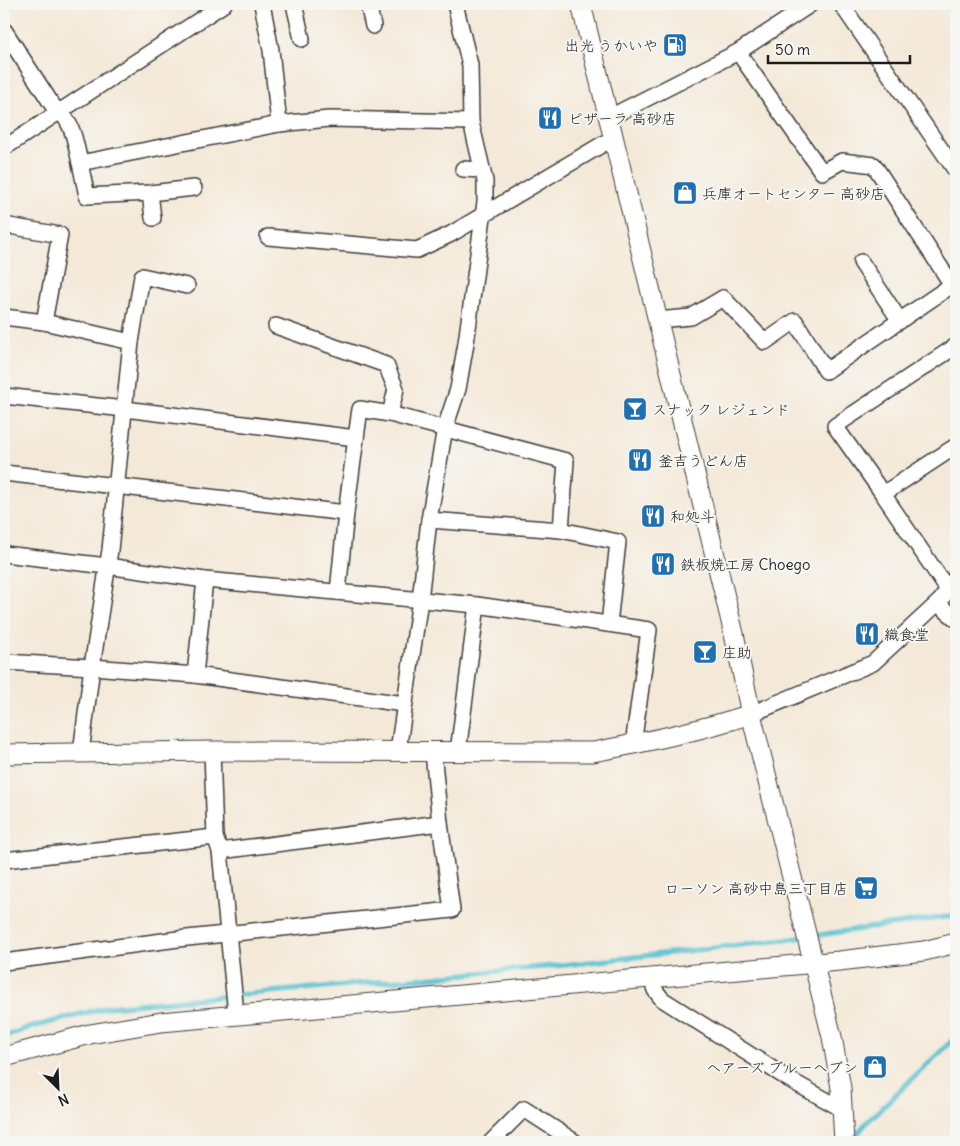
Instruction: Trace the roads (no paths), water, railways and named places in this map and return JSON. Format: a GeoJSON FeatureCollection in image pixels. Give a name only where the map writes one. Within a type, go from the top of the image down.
{"type":"FeatureCollection","features":[{"type":"Feature","properties":{"kind":"street"},"geometry":{"type":"LineString","coordinates":[[4,148],[61,112],[208,8],[224,4]]}},
{"type":"Feature","properties":{"kind":"street"},"geometry":{"type":"LineString","coordinates":[[262,4],[271,50],[279,124]]}},
{"type":"Feature","properties":{"kind":"street"},"geometry":{"type":"LineString","coordinates":[[294,4],[302,39]]}},
{"type":"Feature","properties":{"kind":"street"},"geometry":{"type":"LineString","coordinates":[[368,4],[373,26]]}},
{"type":"Feature","properties":{"kind":"street"},"geometry":{"type":"LineString","coordinates":[[398,751],[420,600],[429,520],[445,428],[458,389],[484,214],[484,181],[471,122],[470,65],[455,4]]}},
{"type":"Feature","properties":{"kind":"street"},"geometry":{"type":"LineString","coordinates":[[581,4],[734,634],[751,714],[832,1037],[841,1088],[844,1142]]}},
{"type":"Feature","properties":{"kind":"street"},"geometry":{"type":"LineString","coordinates":[[608,118],[738,52],[812,4]]}},
{"type":"Feature","properties":{"kind":"street"},"geometry":{"type":"LineString","coordinates":[[841,4],[956,171]]}},
{"type":"Feature","properties":{"kind":"street"},"geometry":{"type":"LineString","coordinates":[[4,30],[53,106],[61,112],[71,126],[87,196],[150,193],[194,188]]}},
{"type":"Feature","properties":{"kind":"street"},"geometry":{"type":"LineString","coordinates":[[658,320],[690,317],[723,298],[765,342],[795,321],[826,371],[954,284],[874,165],[842,161],[822,172],[738,52]]}},
{"type":"Feature","properties":{"kind":"street"},"geometry":{"type":"LineString","coordinates":[[80,162],[279,124],[329,119],[471,122]]}},
{"type":"Feature","properties":{"kind":"street"},"geometry":{"type":"LineString","coordinates":[[268,237],[417,250],[451,234],[613,138]]}},
{"type":"Feature","properties":{"kind":"street"},"geometry":{"type":"LineString","coordinates":[[464,169],[482,170]]}},
{"type":"Feature","properties":{"kind":"street"},"geometry":{"type":"LineString","coordinates":[[150,193],[153,218]]}},
{"type":"Feature","properties":{"kind":"street"},"geometry":{"type":"LineString","coordinates":[[4,225],[60,235],[44,322]]}},
{"type":"Feature","properties":{"kind":"street"},"geometry":{"type":"LineString","coordinates":[[861,262],[900,320]]}},
{"type":"Feature","properties":{"kind":"street"},"geometry":{"type":"LineString","coordinates":[[81,753],[117,486],[130,342],[142,276],[187,286]]}},
{"type":"Feature","properties":{"kind":"street"},"geometry":{"type":"LineString","coordinates":[[4,317],[44,322],[130,342]]}},
{"type":"Feature","properties":{"kind":"street"},"geometry":{"type":"LineString","coordinates":[[276,326],[386,365],[396,389],[390,414]]}},
{"type":"Feature","properties":{"kind":"street"},"geometry":{"type":"LineString","coordinates":[[948,590],[836,426],[956,346]]}},
{"type":"Feature","properties":{"kind":"street"},"geometry":{"type":"LineString","coordinates":[[4,396],[356,438]]}},
{"type":"Feature","properties":{"kind":"street"},"geometry":{"type":"LineString","coordinates":[[338,592],[360,409],[390,414],[445,428],[566,462],[561,530]]}},
{"type":"Feature","properties":{"kind":"street"},"geometry":{"type":"LineString","coordinates":[[883,494],[956,446]]}},
{"type":"Feature","properties":{"kind":"street"},"geometry":{"type":"LineString","coordinates":[[4,473],[346,513]]}},
{"type":"Feature","properties":{"kind":"street"},"geometry":{"type":"LineString","coordinates":[[429,520],[561,530],[618,542],[609,624]]}},
{"type":"Feature","properties":{"kind":"street"},"geometry":{"type":"LineString","coordinates":[[4,554],[205,580],[477,605],[649,630],[633,745]]}},
{"type":"Feature","properties":{"kind":"street"},"geometry":{"type":"LineString","coordinates":[[4,754],[212,751],[593,752],[633,745],[709,728],[751,714],[873,663],[938,604],[956,577]]}},
{"type":"Feature","properties":{"kind":"street"},"geometry":{"type":"LineString","coordinates":[[195,675],[205,580]]}},
{"type":"Feature","properties":{"kind":"street"},"geometry":{"type":"LineString","coordinates":[[938,604],[956,619]]}},
{"type":"Feature","properties":{"kind":"street"},"geometry":{"type":"LineString","coordinates":[[458,752],[477,605]]}},
{"type":"Feature","properties":{"kind":"street"},"geometry":{"type":"LineString","coordinates":[[4,662],[195,675],[404,704]]}},
{"type":"Feature","properties":{"kind":"street"},"geometry":{"type":"LineString","coordinates":[[212,751],[218,844],[236,1014]]}},
{"type":"Feature","properties":{"kind":"street"},"geometry":{"type":"LineString","coordinates":[[4,962],[178,938],[452,910],[440,824],[433,752]]}},
{"type":"Feature","properties":{"kind":"street"},"geometry":{"type":"LineString","coordinates":[[4,860],[218,844],[440,824]]}},
{"type":"Feature","properties":{"kind":"street"},"geometry":{"type":"LineString","coordinates":[[4,1057],[90,1034],[161,1022],[814,963],[924,951],[956,943]]}},
{"type":"Feature","properties":{"kind":"street"},"geometry":{"type":"LineString","coordinates":[[651,977],[655,990],[662,999],[790,1080],[842,1109]]}},
{"type":"Feature","properties":{"kind":"street"},"geometry":{"type":"LineString","coordinates":[[491,1142],[524,1109],[575,1142]]}},
{"type":"Feature","properties":{"kind":"waterway"},"geometry":{"type":"LineString","coordinates":[[4,1037],[25,1029],[108,1007],[564,965],[784,940],[956,914]]}},
{"type":"Feature","properties":{"kind":"waterway"},"geometry":{"type":"LineString","coordinates":[[850,1142],[868,1121],[956,1037]]}},
{"type":"Feature","properties":{"kind":"place","name":"出光 うかいや"},"geometry":{"type":"Point","coordinates":[675,45]}},
{"type":"Feature","properties":{"kind":"place","name":"ピザーラ 高砂店"},"geometry":{"type":"Point","coordinates":[550,118]}},
{"type":"Feature","properties":{"kind":"place","name":"兵庫オートセンター 高砂店"},"geometry":{"type":"Point","coordinates":[685,193]}},
{"type":"Feature","properties":{"kind":"place","name":"スナック レジェンド"},"geometry":{"type":"Point","coordinates":[635,409]}},
{"type":"Feature","properties":{"kind":"place","name":"釜吉うどん店"},"geometry":{"type":"Point","coordinates":[640,460]}},
{"type":"Feature","properties":{"kind":"place","name":"和処斗"},"geometry":{"type":"Point","coordinates":[653,516]}},
{"type":"Feature","properties":{"kind":"place","name":"鉄板焼工房 Choego"},"geometry":{"type":"Point","coordinates":[663,564]}},
{"type":"Feature","properties":{"kind":"place","name":"織食堂"},"geometry":{"type":"Point","coordinates":[867,634]}},
{"type":"Feature","properties":{"kind":"place","name":"庄助"},"geometry":{"type":"Point","coordinates":[705,652]}},
{"type":"Feature","properties":{"kind":"place","name":"ローソン 高砂中島三丁目店"},"geometry":{"type":"Point","coordinates":[866,888]}},
{"type":"Feature","properties":{"kind":"place","name":"ヘアーズ ブルーヘブン"},"geometry":{"type":"Point","coordinates":[875,1067]}}]}
